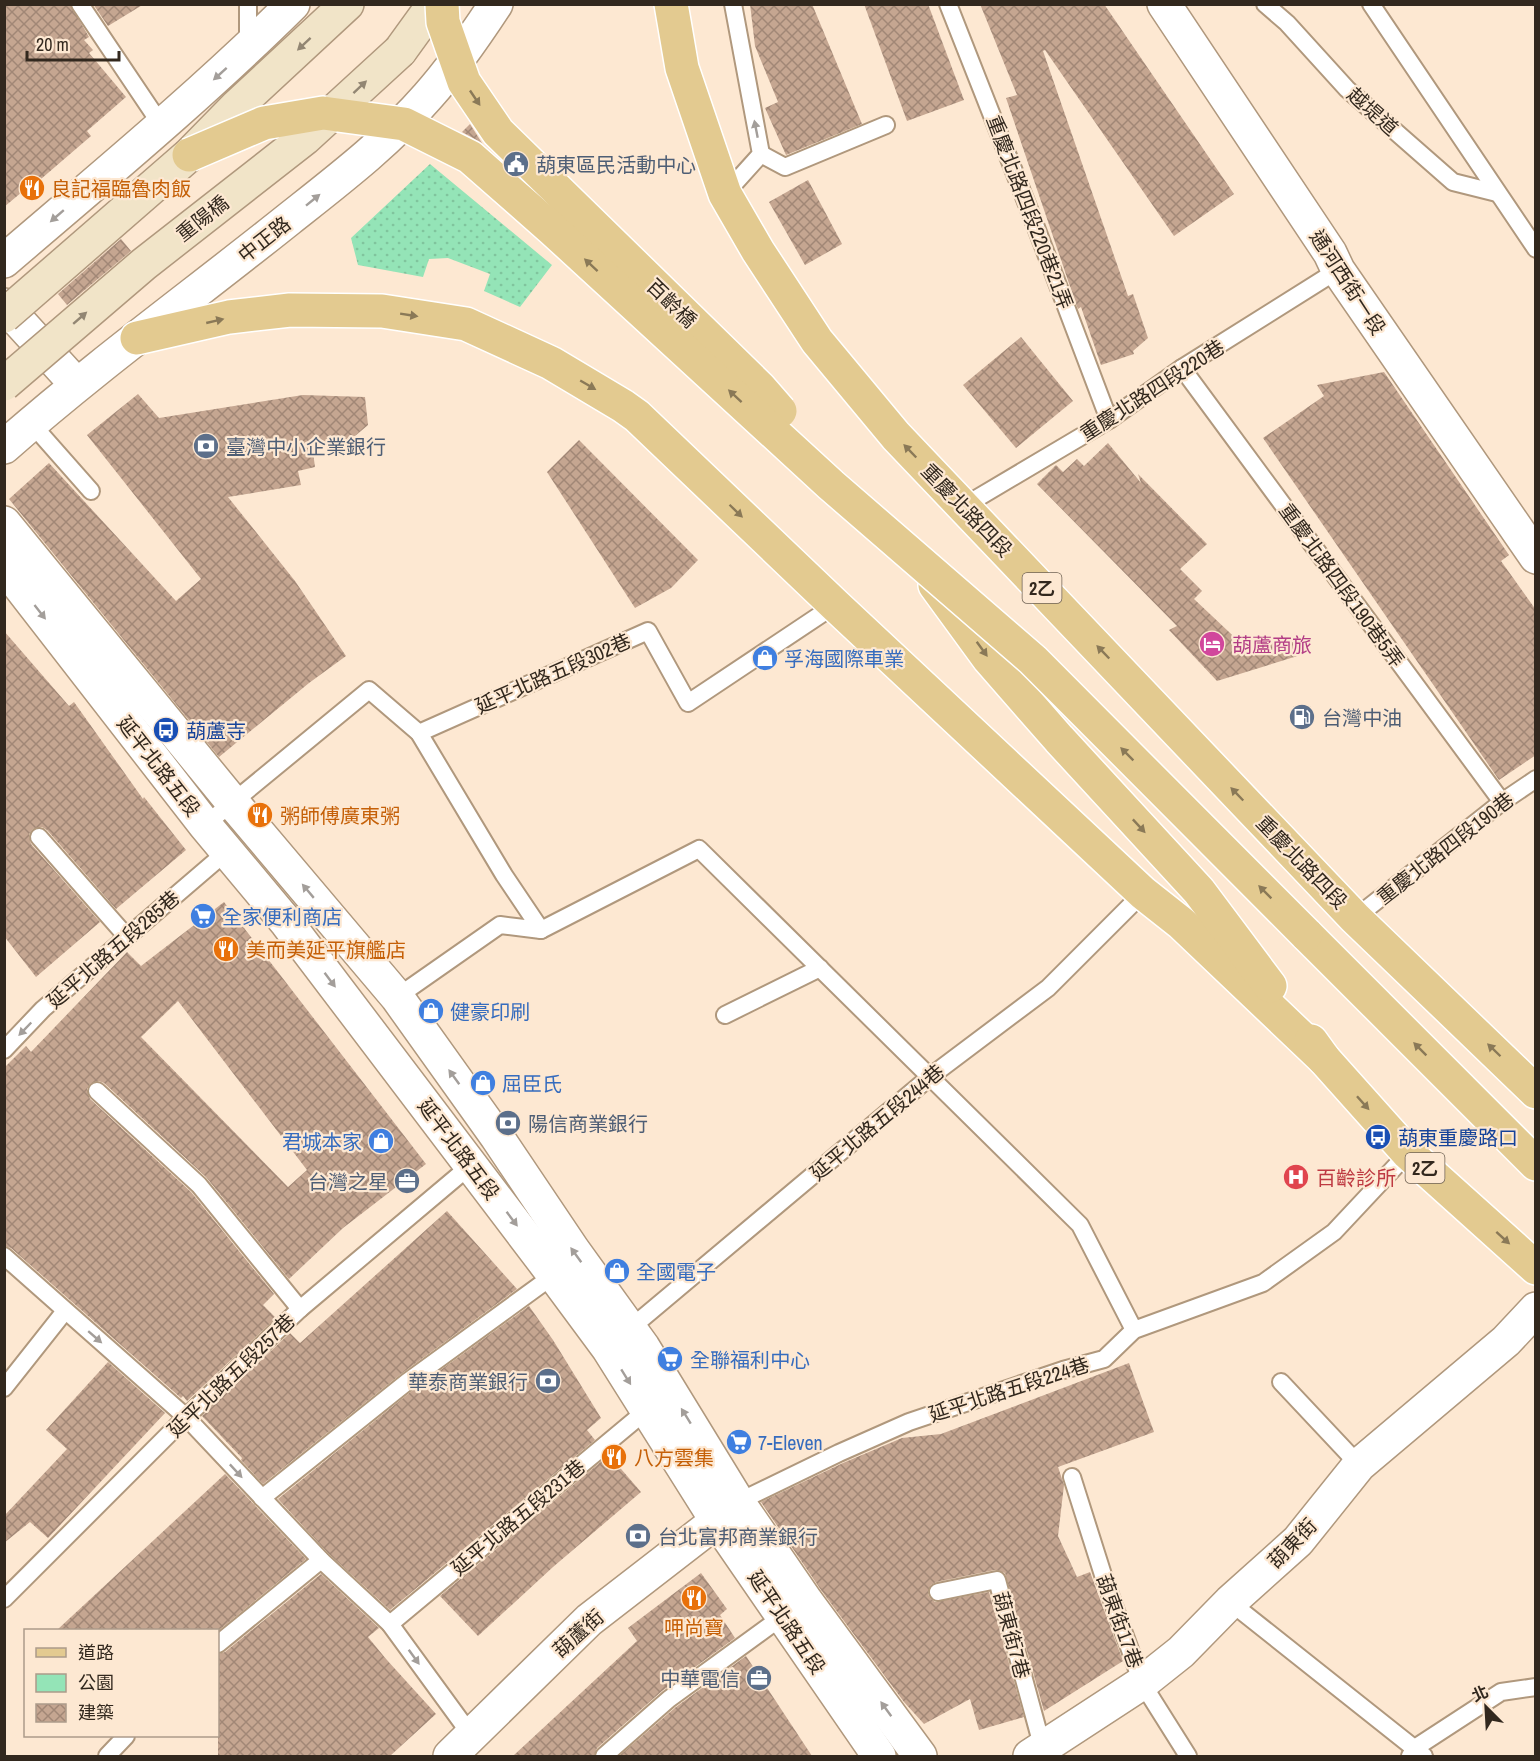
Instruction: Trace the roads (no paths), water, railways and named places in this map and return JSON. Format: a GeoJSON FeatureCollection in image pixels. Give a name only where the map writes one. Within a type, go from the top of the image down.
{"type":"FeatureCollection","features":[{"type":"Feature","properties":{"kind":"main road"},"geometry":{"type":"LineString","coordinates":[[4,316],[189,155],[237,106],[347,4]]}},
{"type":"Feature","properties":{"kind":"main road","name":"重陽橋"},"geometry":{"type":"LineString","coordinates":[[4,384],[144,264],[305,138],[400,51],[434,4]]}},
{"type":"Feature","properties":{"kind":"main road","name":"百齡橋"},"geometry":{"type":"LineString","coordinates":[[442,4],[443,22],[464,82],[498,132],[760,388],[935,585],[997,668],[1199,891],[1324,1059]]}},
{"type":"Feature","properties":{"kind":"main road","name":"重慶北路四段"},"geometry":{"type":"LineString","coordinates":[[671,4],[682,68],[725,194],[758,251],[817,341],[896,436],[1355,918],[1536,1092]]}},
{"type":"Feature","properties":{"kind":"main road"},"geometry":{"type":"LineString","coordinates":[[189,155],[264,123],[322,113],[404,124],[471,157],[831,485],[1033,660],[1536,1164]]}},
{"type":"Feature","properties":{"kind":"main road"},"geometry":{"type":"LineString","coordinates":[[137,338],[229,317],[290,310],[382,311],[466,324],[550,363],[623,406],[637,416],[835,605],[1143,893],[1181,923],[1324,1059]]}},
{"type":"Feature","properties":{"kind":"main road","name":"2乙"},"geometry":{"type":"LineString","coordinates":[[1324,1059],[1408,1153],[1536,1268]]}},
{"type":"Feature","properties":{"kind":"street"},"geometry":{"type":"LineString","coordinates":[[4,261],[162,126],[248,49],[293,4]]}},
{"type":"Feature","properties":{"kind":"street","name":"中正路"},"geometry":{"type":"LineString","coordinates":[[4,447],[76,384],[369,155],[428,96],[496,4]]}},
{"type":"Feature","properties":{"kind":"street","name":"通河西街一段"},"geometry":{"type":"LineString","coordinates":[[1164,4],[1330,253],[1338,270],[1536,557]]}},
{"type":"Feature","properties":{"kind":"street"},"geometry":{"type":"LineString","coordinates":[[4,305],[76,384]]}},
{"type":"Feature","properties":{"kind":"street","name":"延平北路五段"},"geometry":{"type":"LineString","coordinates":[[4,523],[397,997],[497,1137],[573,1250],[619,1338],[647,1410],[728,1511]]}},
{"type":"Feature","properties":{"kind":"street","name":"延平北路五段"},"geometry":{"type":"LineString","coordinates":[[4,566],[226,852],[287,923],[554,1275],[619,1338],[643,1347],[783,1616],[879,1756]]}},
{"type":"Feature","properties":{"kind":"street","name":"葫東街"},"geometry":{"type":"LineString","coordinates":[[1037,1753],[1142,1683],[1181,1652],[1230,1602],[1298,1541],[1359,1465],[1506,1341],[1536,1309]]}},
{"type":"Feature","properties":{"kind":"street"},"geometry":{"type":"LineString","coordinates":[[728,1511],[806,1601],[920,1756]]}},
{"type":"Feature","properties":{"kind":"street","name":"葫蘆街"},"geometry":{"type":"LineString","coordinates":[[461,1746],[589,1620],[728,1511]]}},
{"type":"Feature","properties":{"kind":"lane"},"geometry":{"type":"LineString","coordinates":[[80,4],[162,126]]}},
{"type":"Feature","properties":{"kind":"lane"},"geometry":{"type":"LineString","coordinates":[[248,4],[248,49]]}},
{"type":"Feature","properties":{"kind":"lane"},"geometry":{"type":"LineString","coordinates":[[733,4],[761,154]]}},
{"type":"Feature","properties":{"kind":"lane","name":"重慶北路四段220巷21弄"},"geometry":{"type":"LineString","coordinates":[[948,4],[1109,420]]}},
{"type":"Feature","properties":{"kind":"lane","name":"越堤道"},"geometry":{"type":"LineString","coordinates":[[1265,4],[1287,23],[1347,89],[1453,182],[1497,193]]}},
{"type":"Feature","properties":{"kind":"lane"},"geometry":{"type":"LineString","coordinates":[[1371,4],[1536,249]]}},
{"type":"Feature","properties":{"kind":"lane"},"geometry":{"type":"LineString","coordinates":[[761,154],[785,167],[886,125]]}},
{"type":"Feature","properties":{"kind":"lane"},"geometry":{"type":"LineString","coordinates":[[725,194],[761,154]]}},
{"type":"Feature","properties":{"kind":"lane","name":"重慶北路四段220巷"},"geometry":{"type":"LineString","coordinates":[[964,506],[1109,420],[1182,368],[1338,270]]}},
{"type":"Feature","properties":{"kind":"lane","name":"重慶北路四段190巷5弄"},"geometry":{"type":"LineString","coordinates":[[1182,368],[1502,802]]}},
{"type":"Feature","properties":{"kind":"lane"},"geometry":{"type":"LineString","coordinates":[[31,423],[91,491]]}},
{"type":"Feature","properties":{"kind":"lane","name":"延平北路五段302巷"},"geometry":{"type":"LineString","coordinates":[[419,733],[648,631],[688,703],[835,605]]}},
{"type":"Feature","properties":{"kind":"lane"},"geometry":{"type":"LineString","coordinates":[[205,825],[369,690],[419,733],[504,875],[541,930]]}},
{"type":"Feature","properties":{"kind":"lane","name":"重慶北路四段190巷"},"geometry":{"type":"LineString","coordinates":[[1355,918],[1502,802],[1536,779]]}},
{"type":"Feature","properties":{"kind":"lane","name":"延平北路五段285巷"},"geometry":{"type":"LineString","coordinates":[[4,1050],[44,1009],[254,827]]}},
{"type":"Feature","properties":{"kind":"lane"},"geometry":{"type":"LineString","coordinates":[[39,837],[127,937]]}},
{"type":"Feature","properties":{"kind":"lane"},"geometry":{"type":"LineString","coordinates":[[397,997],[500,925],[541,930],[699,849],[1080,1225],[1134,1330]]}},
{"type":"Feature","properties":{"kind":"lane","name":"延平北路五段244巷"},"geometry":{"type":"LineString","coordinates":[[619,1338],[931,1076],[1048,988],[1143,893]]}},
{"type":"Feature","properties":{"kind":"lane"},"geometry":{"type":"LineString","coordinates":[[725,1015],[820,968]]}},
{"type":"Feature","properties":{"kind":"lane"},"geometry":{"type":"LineString","coordinates":[[97,1091],[199,1185],[300,1309]]}},
{"type":"Feature","properties":{"kind":"lane","name":"延平北路五段224巷"},"geometry":{"type":"LineString","coordinates":[[728,1511],[838,1453],[909,1422],[1063,1370],[1104,1359],[1134,1330],[1263,1283],[1334,1232],[1408,1153]]}},
{"type":"Feature","properties":{"kind":"lane","name":"延平北路五段257巷"},"geometry":{"type":"LineString","coordinates":[[4,1599],[186,1417],[300,1309],[471,1165]]}},
{"type":"Feature","properties":{"kind":"lane"},"geometry":{"type":"LineString","coordinates":[[4,1256],[186,1417],[321,1560],[390,1624],[461,1746]]}},
{"type":"Feature","properties":{"kind":"lane"},"geometry":{"type":"LineString","coordinates":[[262,1498],[407,1382],[554,1275]]}},
{"type":"Feature","properties":{"kind":"lane"},"geometry":{"type":"LineString","coordinates":[[4,1388],[64,1311]]}},
{"type":"Feature","properties":{"kind":"lane"},"geometry":{"type":"LineString","coordinates":[[1281,1382],[1359,1465]]}},
{"type":"Feature","properties":{"kind":"lane","name":"延平北路五段231巷"},"geometry":{"type":"LineString","coordinates":[[390,1624],[647,1410]]}},
{"type":"Feature","properties":{"kind":"lane","name":"葫東街17巷"},"geometry":{"type":"LineString","coordinates":[[1072,1477],[1104,1578],[1142,1683],[1188,1756]]}},
{"type":"Feature","properties":{"kind":"lane"},"geometry":{"type":"LineString","coordinates":[[219,1643],[321,1560]]}},
{"type":"Feature","properties":{"kind":"lane","name":"葫東街7巷"},"geometry":{"type":"LineString","coordinates":[[938,1592],[998,1580],[1037,1753]]}},
{"type":"Feature","properties":{"kind":"lane"},"geometry":{"type":"LineString","coordinates":[[1230,1602],[1416,1754],[1501,1692],[1536,1687]]}},
{"type":"Feature","properties":{"kind":"lane"},"geometry":{"type":"LineString","coordinates":[[604,1756],[669,1699],[783,1616]]}},
{"type":"Feature","properties":{"kind":"lane"},"geometry":{"type":"LineString","coordinates":[[106,1756],[125,1737]]}},
{"type":"Feature","properties":{"kind":"place","name":"葫東區民活動中心"},"geometry":{"type":"Point","coordinates":[516,164]}},
{"type":"Feature","properties":{"kind":"place","name":"良記福臨魯肉飯"},"geometry":{"type":"Point","coordinates":[32,188]}},
{"type":"Feature","properties":{"kind":"place","name":"臺灣中小企業銀行"},"geometry":{"type":"Point","coordinates":[206,446]}},
{"type":"Feature","properties":{"kind":"place","name":"葫蘆商旅"},"geometry":{"type":"Point","coordinates":[1212,644]}},
{"type":"Feature","properties":{"kind":"place","name":"孚海國際車業"},"geometry":{"type":"Point","coordinates":[765,658]}},
{"type":"Feature","properties":{"kind":"place","name":"台灣中油"},"geometry":{"type":"Point","coordinates":[1302,717]}},
{"type":"Feature","properties":{"kind":"place","name":"葫蘆寺"},"geometry":{"type":"Point","coordinates":[166,730]}},
{"type":"Feature","properties":{"kind":"place","name":"粥師傅廣東粥"},"geometry":{"type":"Point","coordinates":[260,815]}},
{"type":"Feature","properties":{"kind":"place","name":"全家便利商店"},"geometry":{"type":"Point","coordinates":[203,916]}},
{"type":"Feature","properties":{"kind":"place","name":"美而美延平旗艦店"},"geometry":{"type":"Point","coordinates":[226,949]}},
{"type":"Feature","properties":{"kind":"place","name":"健豪印刷"},"geometry":{"type":"Point","coordinates":[431,1011]}},
{"type":"Feature","properties":{"kind":"place","name":"屈臣氏"},"geometry":{"type":"Point","coordinates":[483,1083]}},
{"type":"Feature","properties":{"kind":"place","name":"陽信商業銀行"},"geometry":{"type":"Point","coordinates":[508,1123]}},
{"type":"Feature","properties":{"kind":"place","name":"葫東重慶路口"},"geometry":{"type":"Point","coordinates":[1378,1137]}},
{"type":"Feature","properties":{"kind":"place","name":"君城本家"},"geometry":{"type":"Point","coordinates":[381,1141]}},
{"type":"Feature","properties":{"kind":"place","name":"百齡診所"},"geometry":{"type":"Point","coordinates":[1296,1177]}},
{"type":"Feature","properties":{"kind":"place","name":"台灣之星"},"geometry":{"type":"Point","coordinates":[407,1181]}},
{"type":"Feature","properties":{"kind":"place","name":"全國電子"},"geometry":{"type":"Point","coordinates":[617,1271]}},
{"type":"Feature","properties":{"kind":"place","name":"全聯福利中心"},"geometry":{"type":"Point","coordinates":[670,1359]}},
{"type":"Feature","properties":{"kind":"place","name":"華泰商業銀行"},"geometry":{"type":"Point","coordinates":[548,1381]}},
{"type":"Feature","properties":{"kind":"place","name":"7-Eleven"},"geometry":{"type":"Point","coordinates":[739,1442]}},
{"type":"Feature","properties":{"kind":"place","name":"八方雲集"},"geometry":{"type":"Point","coordinates":[614,1457]}},
{"type":"Feature","properties":{"kind":"place","name":"台北富邦商業銀行"},"geometry":{"type":"Point","coordinates":[638,1536]}},
{"type":"Feature","properties":{"kind":"place","name":"呷尚寶"},"geometry":{"type":"Point","coordinates":[694,1598]}},
{"type":"Feature","properties":{"kind":"place","name":"中華電信"},"geometry":{"type":"Point","coordinates":[759,1678]}}]}
